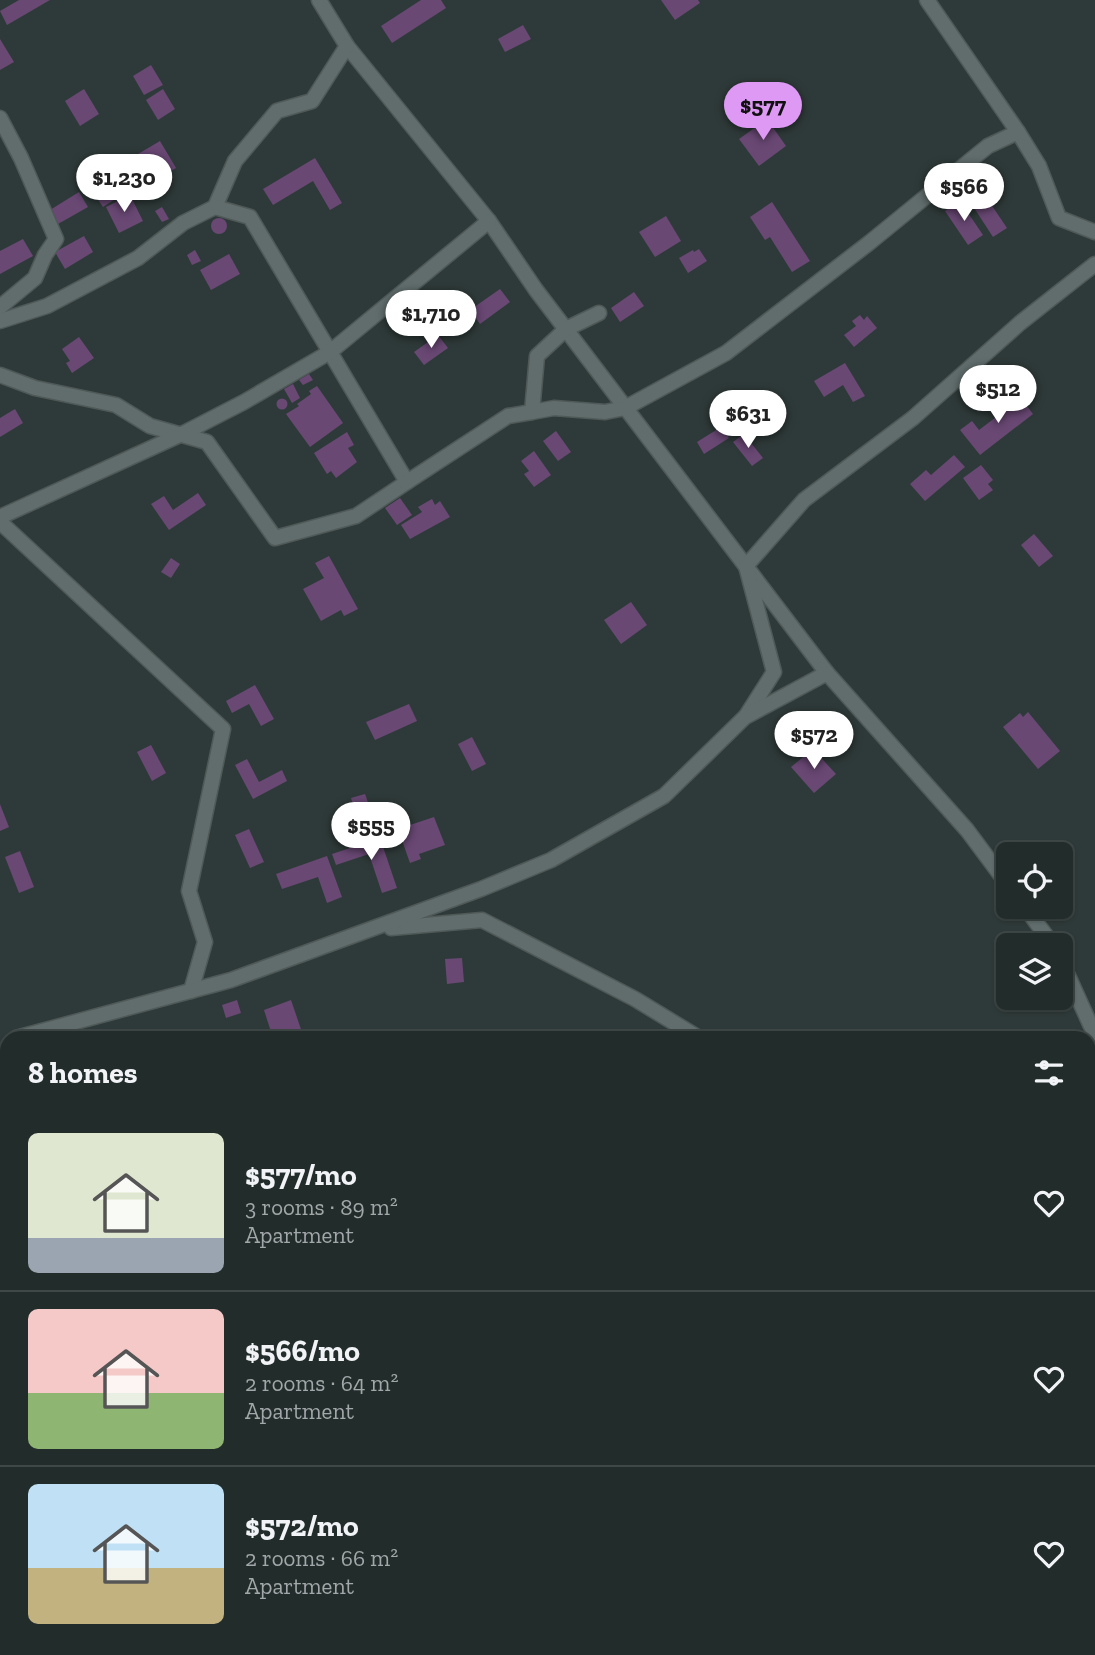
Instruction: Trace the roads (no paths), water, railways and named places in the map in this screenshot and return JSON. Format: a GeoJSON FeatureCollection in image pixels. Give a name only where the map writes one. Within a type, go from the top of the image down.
{"type":"FeatureCollection","features":[{"type":"Feature","properties":{"kind":"street"},"geometry":{"type":"LineString","coordinates":[[319,0],[346,46],[489,221],[625,408],[827,673],[967,830],[996,869]]}},
{"type":"Feature","properties":{"kind":"street"},"geometry":{"type":"LineString","coordinates":[[927,0],[1039,166],[1059,218],[1095,232]]}},
{"type":"Feature","properties":{"kind":"street"},"geometry":{"type":"LineString","coordinates":[[0,321],[47,306],[138,258],[183,223],[215,207],[235,161],[277,111],[312,101],[346,46]]}},
{"type":"Feature","properties":{"kind":"street"},"geometry":{"type":"LineString","coordinates":[[0,118],[57,239],[44,255],[35,278],[1,306]]}},
{"type":"Feature","properties":{"kind":"street"},"geometry":{"type":"LineString","coordinates":[[0,375],[35,388],[116,405],[150,426],[206,442],[275,538],[356,516],[508,416],[554,408],[605,412],[625,408],[726,353],[869,243],[988,146],[1018,132]]}},
{"type":"Feature","properties":{"kind":"street"},"geometry":{"type":"LineString","coordinates":[[215,207],[250,217],[407,482]]}},
{"type":"Feature","properties":{"kind":"street"},"geometry":{"type":"LineString","coordinates":[[191,990],[205,942],[189,891],[223,729],[0,519],[182,434],[330,352],[489,221]]}},
{"type":"Feature","properties":{"kind":"street"},"geometry":{"type":"LineString","coordinates":[[746,566],[804,500],[913,418],[1020,323],[1095,264]]}},
{"type":"Feature","properties":{"kind":"street"},"geometry":{"type":"LineString","coordinates":[[532,412],[537,356],[566,329],[599,313]]}},
{"type":"Feature","properties":{"kind":"street"},"geometry":{"type":"LineString","coordinates":[[42,1031],[231,980],[481,890],[551,860],[664,796],[745,718],[774,672],[746,566]]}},
{"type":"Feature","properties":{"kind":"street"},"geometry":{"type":"LineString","coordinates":[[745,718],[827,673]]}},
{"type":"Feature","properties":{"kind":"street"},"geometry":{"type":"LineString","coordinates":[[369,930],[482,920],[635,999],[688,1031]]}},
{"type":"Feature","properties":{"kind":"street"},"geometry":{"type":"LineString","coordinates":[[1073,987],[1093,1031]]}}]}
